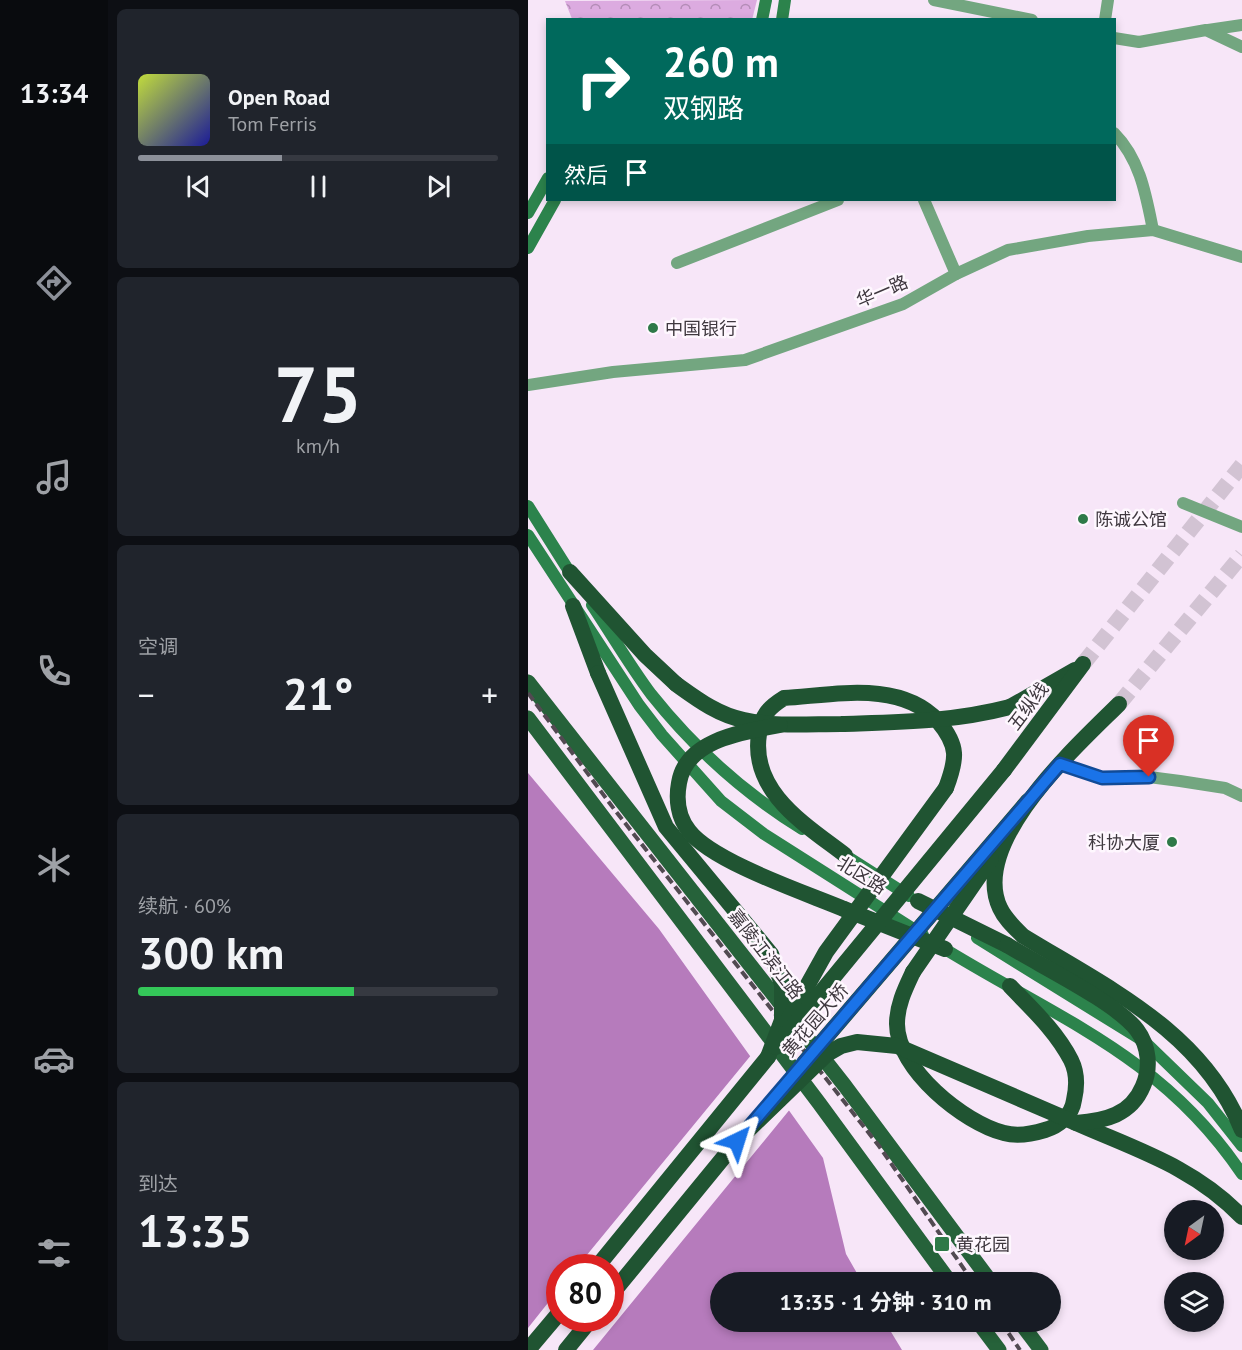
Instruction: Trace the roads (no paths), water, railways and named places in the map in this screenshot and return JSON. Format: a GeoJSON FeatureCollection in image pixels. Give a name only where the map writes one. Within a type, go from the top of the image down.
{"type":"FeatureCollection","features":[{"type":"Feature","properties":{"kind":"highway"},"geometry":{"type":"LineString","coordinates":[[570,572],[645,655],[676,684],[707,707],[742,720],[780,725]]}},
{"type":"Feature","properties":{"kind":"highway"},"geometry":{"type":"LineString","coordinates":[[573,606],[598,673],[666,827],[771,954],[782,984],[782,1020],[768,1057]]}},
{"type":"Feature","properties":{"kind":"highway","name":"五纵线"},"geometry":{"type":"LineString","coordinates":[[780,725],[969,718],[1010,707],[1083,664],[1004,770]]}},
{"type":"Feature","properties":{"kind":"highway"},"geometry":{"type":"LineString","coordinates":[[768,1057],[826,952],[946,788],[956,763],[951,736],[927,709],[903,698],[878,693],[784,698],[770,706],[762,717],[758,740],[759,760],[765,778],[775,796],[796,818],[845,855]]}},
{"type":"Feature","properties":{"kind":"highway"},"geometry":{"type":"LineString","coordinates":[[1056,768],[1119,704]]}},
{"type":"Feature","properties":{"kind":"highway"},"geometry":{"type":"LineString","coordinates":[[780,725],[733,735],[710,744],[691,759],[680,775],[677,792],[678,810],[689,831],[710,848],[732,861],[945,949]]}},
{"type":"Feature","properties":{"kind":"highway","name":"黄花园大桥"},"geometry":{"type":"LineString","coordinates":[[624,1279],[737,1141],[1056,768]]}},
{"type":"Feature","properties":{"kind":"highway","name":"黄花园大桥"},"geometry":{"type":"LineString","coordinates":[[607,1254],[1004,770]]}},
{"type":"Feature","properties":{"kind":"highway"},"geometry":{"type":"LineString","coordinates":[[1010,986],[1050,1029],[1072,1062],[1077,1085],[1073,1106],[1058,1126],[1029,1135],[1005,1134],[964,1115],[936,1093],[906,1054],[897,1026],[899,1002],[913,972],[1007,836],[1028,801]]}},
{"type":"Feature","properties":{"kind":"highway"},"geometry":{"type":"LineString","coordinates":[[1007,836],[995,871],[995,890],[999,906],[1008,922],[1023,936],[1143,1009],[1174,1034],[1208,1069],[1224,1092],[1242,1130]]}},
{"type":"Feature","properties":{"kind":"highway"},"geometry":{"type":"LineString","coordinates":[[918,901],[1007,945],[1118,1012],[1138,1030],[1144,1043],[1148,1069],[1139,1095],[1131,1106],[1107,1119],[1076,1123]]}},
{"type":"Feature","properties":{"kind":"highway"},"geometry":{"type":"LineString","coordinates":[[737,1141],[827,1054],[841,1046],[857,1042],[897,1046],[1181,1169],[1204,1182],[1241,1216]]}},
{"type":"Feature","properties":{"kind":"highway"},"geometry":{"type":"LineString","coordinates":[[528,1350],[546,1329]]}},
{"type":"Feature","properties":{"kind":"highway"},"geometry":{"type":"LineString","coordinates":[[566,1350],[581,1332]]}},
{"type":"Feature","properties":{"kind":"main road"},"geometry":{"type":"LineString","coordinates":[[762,18],[766,0]]}},
{"type":"Feature","properties":{"kind":"main road"},"geometry":{"type":"LineString","coordinates":[[782,18],[785,0]]}},
{"type":"Feature","properties":{"kind":"main road"},"geometry":{"type":"LineString","coordinates":[[528,213],[546,182]]}},
{"type":"Feature","properties":{"kind":"main road"},"geometry":{"type":"LineString","coordinates":[[528,248],[554,201]]}},
{"type":"Feature","properties":{"kind":"main road","name":"北区路"},"geometry":{"type":"LineString","coordinates":[[528,506],[650,692],[684,732],[717,765],[778,814],[1145,1042],[1208,1103],[1242,1146]]}},
{"type":"Feature","properties":{"kind":"main road","name":"北区路"},"geometry":{"type":"LineString","coordinates":[[528,535],[639,705],[721,801],[742,819],[945,949],[1139,1064],[1200,1119],[1242,1174]]}},
{"type":"Feature","properties":{"kind":"main road","name":"嘉陵江滨江路"},"geometry":{"type":"LineString","coordinates":[[528,682],[845,1086],[984,1272]]}},
{"type":"Feature","properties":{"kind":"main road"},"geometry":{"type":"LineString","coordinates":[[528,718],[943,1272]]}},
{"type":"Feature","properties":{"kind":"main road"},"geometry":{"type":"LineString","coordinates":[[683,759],[680,745],[685,740],[691,742],[717,765]]}},
{"type":"Feature","properties":{"kind":"main road"},"geometry":{"type":"LineString","coordinates":[[986,1332],[999,1350]]}},
{"type":"Feature","properties":{"kind":"main road"},"geometry":{"type":"LineString","coordinates":[[1028,1332],[1041,1350]]}},
{"type":"Feature","properties":{"kind":"street"},"geometry":{"type":"LineString","coordinates":[[934,0],[1022,18]]}},
{"type":"Feature","properties":{"kind":"street"},"geometry":{"type":"LineString","coordinates":[[1105,18],[1108,0]]}},
{"type":"Feature","properties":{"kind":"street"},"geometry":{"type":"LineString","coordinates":[[1116,38],[1138,42],[1242,25]]}},
{"type":"Feature","properties":{"kind":"street"},"geometry":{"type":"LineString","coordinates":[[1206,30],[1242,47]]}},
{"type":"Feature","properties":{"kind":"street"},"geometry":{"type":"LineString","coordinates":[[1116,136],[1128,151],[1142,178],[1153,230]]}},
{"type":"Feature","properties":{"kind":"street"},"geometry":{"type":"LineString","coordinates":[[677,263],[835,201]]}},
{"type":"Feature","properties":{"kind":"street"},"geometry":{"type":"LineString","coordinates":[[924,201],[956,274]]}},
{"type":"Feature","properties":{"kind":"street","name":"华一路"},"geometry":{"type":"LineString","coordinates":[[528,385],[613,372],[745,360],[903,304],[956,274],[1008,250],[1088,236],[1153,230],[1242,257]]}},
{"type":"Feature","properties":{"kind":"street"},"geometry":{"type":"LineString","coordinates":[[1183,504],[1242,527]]}},
{"type":"Feature","properties":{"kind":"street"},"geometry":{"type":"LineString","coordinates":[[1056,768],[1102,778],[1149,777],[1180,781],[1225,788],[1242,796]]}},
{"type":"Feature","properties":{"kind":"tunnel"},"geometry":{"type":"LineString","coordinates":[[1083,664],[1242,465]]}},
{"type":"Feature","properties":{"kind":"tunnel"},"geometry":{"type":"LineString","coordinates":[[1119,704],[1242,555]]}},
{"type":"Feature","properties":{"kind":"railway"},"geometry":{"type":"LineString","coordinates":[[528,693],[614,809],[879,1146],[966,1272]]}},
{"type":"Feature","properties":{"kind":"railway"},"geometry":{"type":"LineString","coordinates":[[1008,1332],[1020,1350]]}},
{"type":"Feature","properties":{"kind":"place","name":"中国银行"},"geometry":{"type":"Point","coordinates":[653,328]}},
{"type":"Feature","properties":{"kind":"place","name":"陈诚公馆"},"geometry":{"type":"Point","coordinates":[1083,519]}},
{"type":"Feature","properties":{"kind":"place","name":"科协大厦"},"geometry":{"type":"Point","coordinates":[1172,842]}},
{"type":"Feature","properties":{"kind":"place","name":"黄花园"},"geometry":{"type":"Point","coordinates":[942,1244]}}]}
